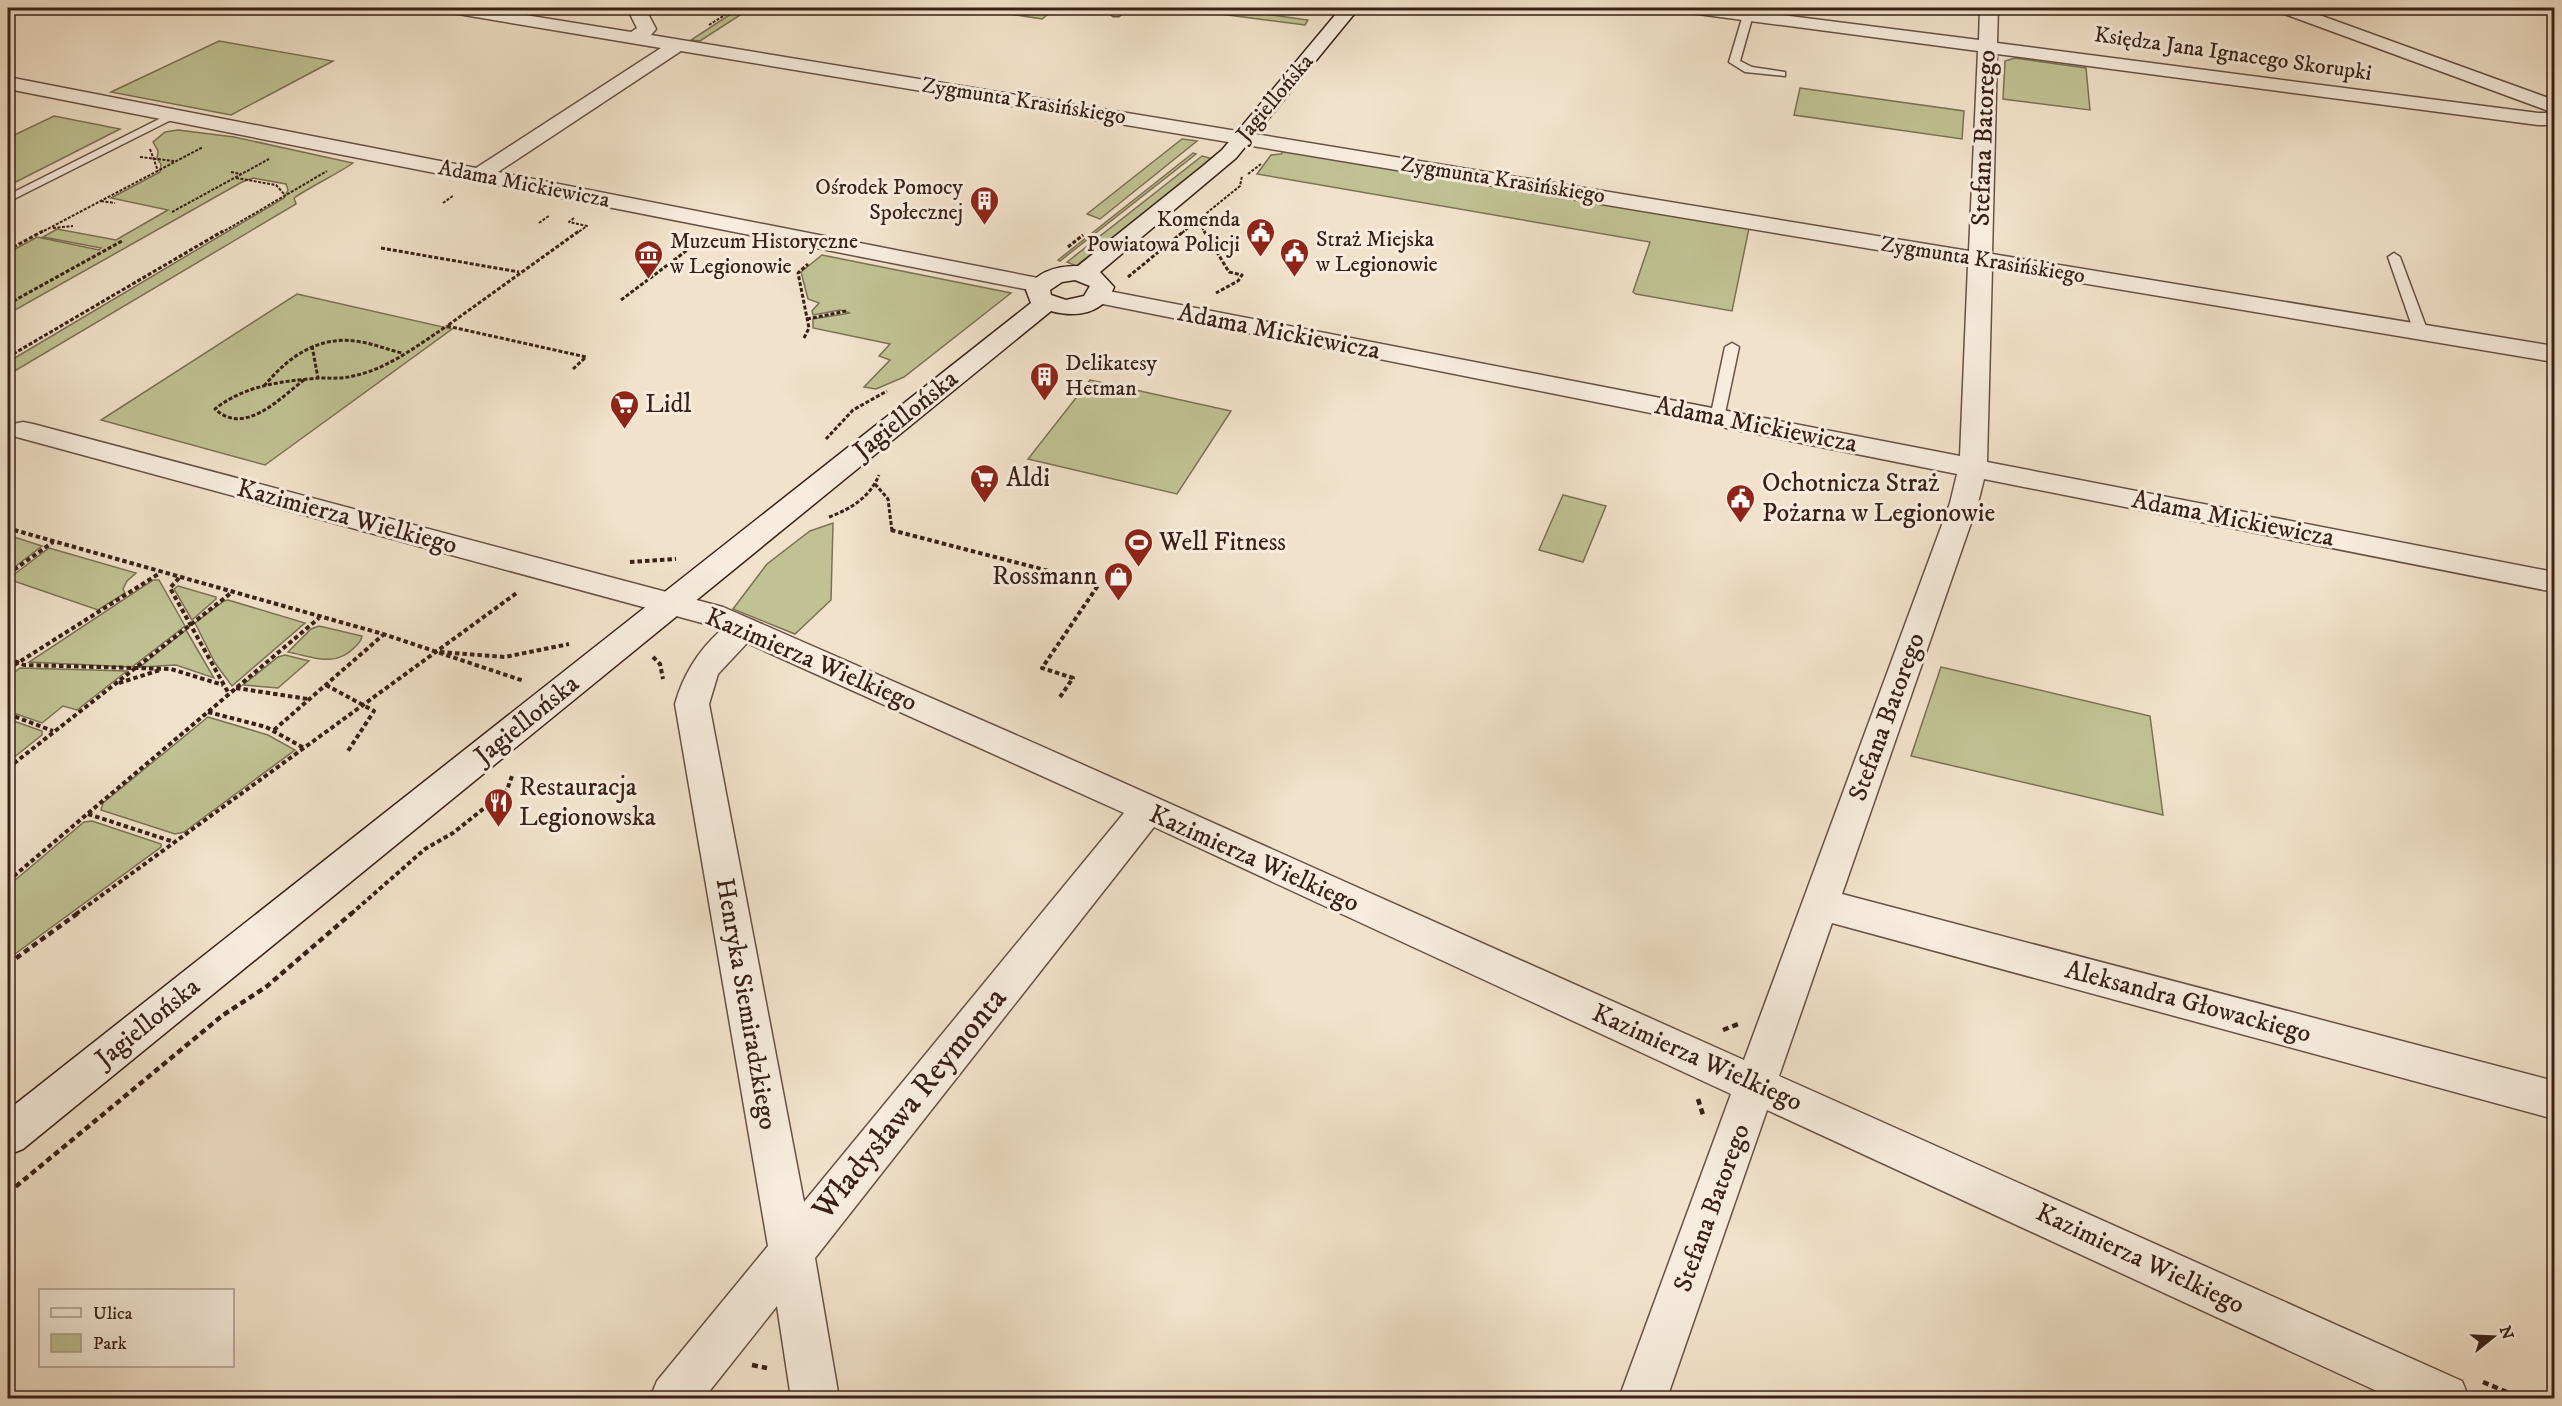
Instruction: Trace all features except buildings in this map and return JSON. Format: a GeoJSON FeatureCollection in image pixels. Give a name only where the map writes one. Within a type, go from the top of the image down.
{"type":"FeatureCollection","features":[{"type":"Feature","properties":{"kind":"street","name":"Zygmunta Krasińskiego"},"geometry":{"type":"LineString","coordinates":[[452,8],[2554,354]]}},
{"type":"Feature","properties":{"kind":"street"},"geometry":{"type":"LineString","coordinates":[[635,38],[647,29],[636,8]]}},
{"type":"Feature","properties":{"kind":"street","name":"Jagiellońska"},"geometry":{"type":"LineString","coordinates":[[1083,274],[1211,171],[1244,137],[1350,8]]}},
{"type":"Feature","properties":{"kind":"street","name":"Księdza Jana Ignacego Skorupki"},"geometry":{"type":"LineString","coordinates":[[1690,8],[2538,119],[2554,119]]}},
{"type":"Feature","properties":{"kind":"street","name":"Stefana Batorego"},"geometry":{"type":"LineString","coordinates":[[1643,1398],[1964,503],[1973,468],[1989,8]]}},
{"type":"Feature","properties":{"kind":"street"},"geometry":{"type":"LineString","coordinates":[[2285,8],[2554,107]]}},
{"type":"Feature","properties":{"kind":"street"},"geometry":{"type":"LineString","coordinates":[[480,175],[678,45]]}},
{"type":"Feature","properties":{"kind":"street","name":"Adama Mickiewicza"},"geometry":{"type":"LineString","coordinates":[[8,83],[480,175],[1043,294],[1070,307],[1087,304],[1098,296],[2554,582]]}},
{"type":"Feature","properties":{"kind":"street"},"geometry":{"type":"LineString","coordinates":[[1043,294],[1058,275],[1083,274],[1100,283],[1102,287],[1098,296]]}},
{"type":"Feature","properties":{"kind":"street","name":"Jagiellońska"},"geometry":{"type":"LineString","coordinates":[[8,1135],[671,604],[1043,294]]}},
{"type":"Feature","properties":{"kind":"street","name":"Kazimierza Wielkiego"},"geometry":{"type":"LineString","coordinates":[[23,430],[712,615],[1757,1084],[2462,1389]]}},
{"type":"Feature","properties":{"kind":"street","name":"Henryka Siemiradzkiego"},"geometry":{"type":"LineString","coordinates":[[744,628],[719,648],[705,667],[695,687],[692,704],[791,1252],[815,1398]]}},
{"type":"Feature","properties":{"kind":"street","name":"Władysława Reymonta"},"geometry":{"type":"LineString","coordinates":[[674,1398],[1147,810]]}},
{"type":"Feature","properties":{"kind":"street","name":"Aleksandra Głowackiego"},"geometry":{"type":"LineString","coordinates":[[1821,904],[2554,1100]]}},
{"type":"Feature","properties":{"kind":"lane"},"geometry":{"type":"LineString","coordinates":[[1748,15],[1734,62],[1749,70],[1781,74]]}},
{"type":"Feature","properties":{"kind":"lane"},"geometry":{"type":"LineString","coordinates":[[8,199],[173,115]]}},
{"type":"Feature","properties":{"kind":"lane"},"geometry":{"type":"LineString","coordinates":[[2394,257],[2421,332]]}},
{"type":"Feature","properties":{"kind":"lane"},"geometry":{"type":"LineString","coordinates":[[1717,418],[1732,347]]}},
{"type":"Feature","properties":{"kind":"path"},"geometry":{"type":"LineString","coordinates":[[407,8],[431,11]]}},
{"type":"Feature","properties":{"kind":"path"},"geometry":{"type":"LineString","coordinates":[[702,30],[736,8]]}},
{"type":"Feature","properties":{"kind":"path"},"geometry":{"type":"LineString","coordinates":[[8,250],[212,142]]}},
{"type":"Feature","properties":{"kind":"path"},"geometry":{"type":"LineString","coordinates":[[172,212],[272,158]]}},
{"type":"Feature","properties":{"kind":"path"},"geometry":{"type":"LineString","coordinates":[[8,357],[331,169]]}},
{"type":"Feature","properties":{"kind":"path"},"geometry":{"type":"LineString","coordinates":[[231,172],[242,174]]}},
{"type":"Feature","properties":{"kind":"path"},"geometry":{"type":"LineString","coordinates":[[235,177],[276,185],[285,195]]}},
{"type":"Feature","properties":{"kind":"path"},"geometry":{"type":"LineString","coordinates":[[442,203],[459,192]]}},
{"type":"Feature","properties":{"kind":"path"},"geometry":{"type":"LineString","coordinates":[[101,201],[115,203]]}},
{"type":"Feature","properties":{"kind":"path"},"geometry":{"type":"LineString","coordinates":[[539,223],[555,211]]}},
{"type":"Feature","properties":{"kind":"path"},"geometry":{"type":"LineString","coordinates":[[1187,222],[1201,226],[1229,272],[1242,275],[1238,281],[1210,296]]}},
{"type":"Feature","properties":{"kind":"path"},"geometry":{"type":"LineString","coordinates":[[304,380],[254,415],[230,417],[221,415],[215,409],[226,400],[264,386],[304,380],[318,378],[353,377],[385,366],[447,326],[587,226],[576,223]]}},
{"type":"Feature","properties":{"kind":"path"},"geometry":{"type":"LineString","coordinates":[[49,228],[73,226]]}},
{"type":"Feature","properties":{"kind":"path"},"geometry":{"type":"LineString","coordinates":[[621,300],[701,240]]}},
{"type":"Feature","properties":{"kind":"path"},"geometry":{"type":"LineString","coordinates":[[8,304],[122,241]]}},
{"type":"Feature","properties":{"kind":"path"},"geometry":{"type":"LineString","coordinates":[[381,248],[520,272]]}},
{"type":"Feature","properties":{"kind":"path"},"geometry":{"type":"LineString","coordinates":[[804,338],[809,327],[798,273],[813,259]]}},
{"type":"Feature","properties":{"kind":"path"},"geometry":{"type":"LineString","coordinates":[[807,319],[846,311]]}},
{"type":"Feature","properties":{"kind":"path"},"geometry":{"type":"LineString","coordinates":[[447,326],[586,357],[573,369]]}},
{"type":"Feature","properties":{"kind":"path"},"geometry":{"type":"LineString","coordinates":[[264,386],[287,360],[312,346],[358,341],[402,353]]}},
{"type":"Feature","properties":{"kind":"path"},"geometry":{"type":"LineString","coordinates":[[312,346],[318,378]]}},
{"type":"Feature","properties":{"kind":"path"},"geometry":{"type":"LineString","coordinates":[[838,423],[858,405]]}},
{"type":"Feature","properties":{"kind":"path"},"geometry":{"type":"LineString","coordinates":[[850,508],[874,486],[886,492],[891,504],[891,531],[1099,584],[1042,668],[1073,678],[1060,697]]}},
{"type":"Feature","properties":{"kind":"path"},"geometry":{"type":"LineString","coordinates":[[8,528],[319,618],[383,634],[526,681]]}},
{"type":"Feature","properties":{"kind":"path"},"geometry":{"type":"LineString","coordinates":[[8,574],[53,541]]}},
{"type":"Feature","properties":{"kind":"path"},"geometry":{"type":"LineString","coordinates":[[8,669],[161,572]]}},
{"type":"Feature","properties":{"kind":"path"},"geometry":{"type":"LineString","coordinates":[[179,578],[170,588],[229,694]]}},
{"type":"Feature","properties":{"kind":"path"},"geometry":{"type":"LineString","coordinates":[[8,963],[521,590]]}},
{"type":"Feature","properties":{"kind":"path"},"geometry":{"type":"LineString","coordinates":[[8,768],[232,592]]}},
{"type":"Feature","properties":{"kind":"path"},"geometry":{"type":"LineString","coordinates":[[8,881],[319,618]]}},
{"type":"Feature","properties":{"kind":"path"},"geometry":{"type":"LineString","coordinates":[[274,730],[383,634]]}},
{"type":"Feature","properties":{"kind":"path"},"geometry":{"type":"LineString","coordinates":[[436,652],[461,652],[505,657],[572,643]]}},
{"type":"Feature","properties":{"kind":"path"},"geometry":{"type":"LineString","coordinates":[[644,664],[653,657]]}},
{"type":"Feature","properties":{"kind":"path"},"geometry":{"type":"LineString","coordinates":[[8,658],[24,665],[164,669],[223,685]]}},
{"type":"Feature","properties":{"kind":"path"},"geometry":{"type":"LineString","coordinates":[[114,684],[164,669]]}},
{"type":"Feature","properties":{"kind":"path"},"geometry":{"type":"LineString","coordinates":[[326,685],[374,711],[348,751]]}},
{"type":"Feature","properties":{"kind":"path"},"geometry":{"type":"LineString","coordinates":[[236,688],[309,700]]}},
{"type":"Feature","properties":{"kind":"path"},"geometry":{"type":"LineString","coordinates":[[208,712],[274,730],[304,748]]}},
{"type":"Feature","properties":{"kind":"path"},"geometry":{"type":"LineString","coordinates":[[8,714],[54,731]]}},
{"type":"Feature","properties":{"kind":"path"},"geometry":{"type":"LineString","coordinates":[[8,1193],[223,1015],[266,987],[425,849],[453,834],[507,790],[512,776],[520,769]]}},
{"type":"Feature","properties":{"kind":"path"},"geometry":{"type":"LineString","coordinates":[[87,814],[174,842]]}},
{"type":"Feature","properties":{"kind":"path"},"geometry":{"type":"LineString","coordinates":[[1721,1030],[1741,1023]]}},
{"type":"Feature","properties":{"kind":"path"},"geometry":{"type":"LineString","coordinates":[[1695,1094],[1703,1113],[1703,1124]]}},
{"type":"Feature","properties":{"kind":"path"},"geometry":{"type":"LineString","coordinates":[[1598,1398],[1602,1388]]}},
{"type":"Feature","properties":{"kind":"path"},"geometry":{"type":"LineString","coordinates":[[2462,1389],[2521,1398]]}},
{"type":"Feature","properties":{"kind":"green space"},"geometry":{"type":"Polygon","coordinates":[[[740,8],[751,8],[700,41],[691,40],[740,8]]]}},
{"type":"Feature","properties":{"kind":"green space"},"geometry":{"type":"Polygon","coordinates":[[[1056,8],[1042,19],[979,9],[1056,8]]]}},
{"type":"Feature","properties":{"kind":"green space"},"geometry":{"type":"Polygon","coordinates":[[[1173,8],[1232,8],[1308,20],[1305,25],[1173,8]]]}},
{"type":"Feature","properties":{"kind":"green space"},"geometry":{"type":"Polygon","coordinates":[[[219,41],[333,61],[231,115],[111,92],[219,41]]]}},
{"type":"Feature","properties":{"kind":"green space"},"geometry":{"type":"Polygon","coordinates":[[[2015,58],[2086,68],[2090,110],[2003,99],[2005,61],[2015,58]]]}},
{"type":"Feature","properties":{"kind":"green space"},"geometry":{"type":"Polygon","coordinates":[[[1800,88],[1964,111],[1962,139],[1794,115],[1800,88]]]}},
{"type":"Feature","properties":{"kind":"green space"},"geometry":{"type":"Polygon","coordinates":[[[54,116],[120,129],[8,186],[8,138],[54,116]]]}},
{"type":"Feature","properties":{"kind":"green space"},"geometry":{"type":"Polygon","coordinates":[[[178,130],[234,137],[353,163],[294,198],[296,204],[8,375],[8,362],[284,198],[288,190],[286,184],[253,178],[242,182],[8,314],[8,253],[37,237],[99,250],[101,248],[43,237],[57,229],[116,240],[168,210],[111,198],[160,172],[158,151],[153,142],[165,132],[178,130]]]}},
{"type":"Feature","properties":{"kind":"green space"},"geometry":{"type":"Polygon","coordinates":[[[1182,139],[1197,141],[1100,219],[1087,214],[1182,139]]]}},
{"type":"Feature","properties":{"kind":"green space"},"geometry":{"type":"Polygon","coordinates":[[[1285,150],[1749,228],[1732,311],[1633,292],[1650,242],[1257,174],[1271,155],[1281,154],[1285,150]]]}},
{"type":"Feature","properties":{"kind":"green space"},"geometry":{"type":"Polygon","coordinates":[[[1193,153],[1196,154],[1060,261],[1058,260],[1193,153]]]}},
{"type":"Feature","properties":{"kind":"green space"},"geometry":{"type":"Polygon","coordinates":[[[1202,156],[1213,159],[1076,266],[1067,262],[1202,156]]]}},
{"type":"Feature","properties":{"kind":"green space"},"geometry":{"type":"Polygon","coordinates":[[[822,255],[1011,293],[904,377],[876,389],[864,387],[890,360],[879,356],[890,344],[813,328],[813,319],[850,313],[840,310],[813,315],[812,311],[819,303],[808,299],[801,272],[822,255]]]}},
{"type":"Feature","properties":{"kind":"green space"},"geometry":{"type":"Polygon","coordinates":[[[297,294],[452,329],[265,465],[101,420],[297,294]]]}},
{"type":"Feature","properties":{"kind":"green space"},"geometry":{"type":"Polygon","coordinates":[[[1090,380],[1231,411],[1177,494],[1028,459],[1090,380]]]}},
{"type":"Feature","properties":{"kind":"green space"},"geometry":{"type":"Polygon","coordinates":[[[1563,495],[1606,506],[1583,562],[1539,550],[1563,495]]]}},
{"type":"Feature","properties":{"kind":"green space"},"geometry":{"type":"Polygon","coordinates":[[[833,523],[831,600],[795,634],[733,609],[767,564],[810,531],[833,523]]]}},
{"type":"Feature","properties":{"kind":"green space"},"geometry":{"type":"Polygon","coordinates":[[[8,535],[42,546],[8,572],[8,535]]]}},
{"type":"Feature","properties":{"kind":"green space"},"geometry":{"type":"Polygon","coordinates":[[[49,548],[136,573],[127,581],[123,589],[125,593],[98,610],[8,579],[49,548]]]}},
{"type":"Feature","properties":{"kind":"green space"},"geometry":{"type":"Polygon","coordinates":[[[153,580],[159,580],[185,626],[132,667],[29,662],[153,580]]]}},
{"type":"Feature","properties":{"kind":"green space"},"geometry":{"type":"Polygon","coordinates":[[[178,586],[216,597],[216,599],[192,620],[174,589],[178,586]]]}},
{"type":"Feature","properties":{"kind":"green space"},"geometry":{"type":"Polygon","coordinates":[[[228,600],[305,623],[232,686],[215,663],[195,623],[228,600]]]}},
{"type":"Feature","properties":{"kind":"green space"},"geometry":{"type":"Polygon","coordinates":[[[319,626],[362,636],[362,638],[347,653],[332,659],[288,652],[311,629],[319,626]]]}},
{"type":"Feature","properties":{"kind":"green space"},"geometry":{"type":"Polygon","coordinates":[[[186,630],[214,678],[176,665],[140,667],[186,630]]]}},
{"type":"Feature","properties":{"kind":"green space"},"geometry":{"type":"Polygon","coordinates":[[[285,655],[309,661],[278,688],[243,685],[278,657],[285,655]]]}},
{"type":"Feature","properties":{"kind":"green space"},"geometry":{"type":"Polygon","coordinates":[[[1941,667],[2150,716],[2163,815],[1911,756],[1941,667]]]}},
{"type":"Feature","properties":{"kind":"green space"},"geometry":{"type":"Polygon","coordinates":[[[20,668],[127,671],[77,710],[63,706],[42,723],[8,711],[8,677],[20,668]]]}},
{"type":"Feature","properties":{"kind":"green space"},"geometry":{"type":"Polygon","coordinates":[[[208,717],[268,735],[295,750],[184,832],[175,834],[101,810],[103,803],[208,717]]]}},
{"type":"Feature","properties":{"kind":"green space"},"geometry":{"type":"Polygon","coordinates":[[[8,719],[42,731],[42,735],[8,762],[8,719]]]}},
{"type":"Feature","properties":{"kind":"green space"},"geometry":{"type":"Polygon","coordinates":[[[92,821],[161,844],[161,847],[8,959],[8,886],[84,822],[92,821]]]}},
{"type":"Feature","properties":{"kind":"place","name":"Ośrodek Pomocy Społecznej"},"geometry":{"type":"Point","coordinates":[984,226]}},
{"type":"Feature","properties":{"kind":"place","name":"Komenda Powiatowa Policji"},"geometry":{"type":"Point","coordinates":[1261,258]}},
{"type":"Feature","properties":{"kind":"place","name":"Straż Miejska w Legionowie"},"geometry":{"type":"Point","coordinates":[1295,278]}},
{"type":"Feature","properties":{"kind":"place","name":"Muzeum Historyczne w Legionowie"},"geometry":{"type":"Point","coordinates":[649,280]}},
{"type":"Feature","properties":{"kind":"place","name":"Delikatesy Hetman"},"geometry":{"type":"Point","coordinates":[1044,402]}},
{"type":"Feature","properties":{"kind":"place","name":"Lidl"},"geometry":{"type":"Point","coordinates":[624,430]}},
{"type":"Feature","properties":{"kind":"place","name":"Aldi"},"geometry":{"type":"Point","coordinates":[985,504]}},
{"type":"Feature","properties":{"kind":"place","name":"Ochotnicza Straż Pożarna w Legionowie"},"geometry":{"type":"Point","coordinates":[1741,524]}},
{"type":"Feature","properties":{"kind":"place","name":"Well Fitness"},"geometry":{"type":"Point","coordinates":[1138,568]}},
{"type":"Feature","properties":{"kind":"place","name":"Rossmann"},"geometry":{"type":"Point","coordinates":[1118,602]}},
{"type":"Feature","properties":{"kind":"place","name":"Restauracja Legionowska"},"geometry":{"type":"Point","coordinates":[498,828]}}]}
